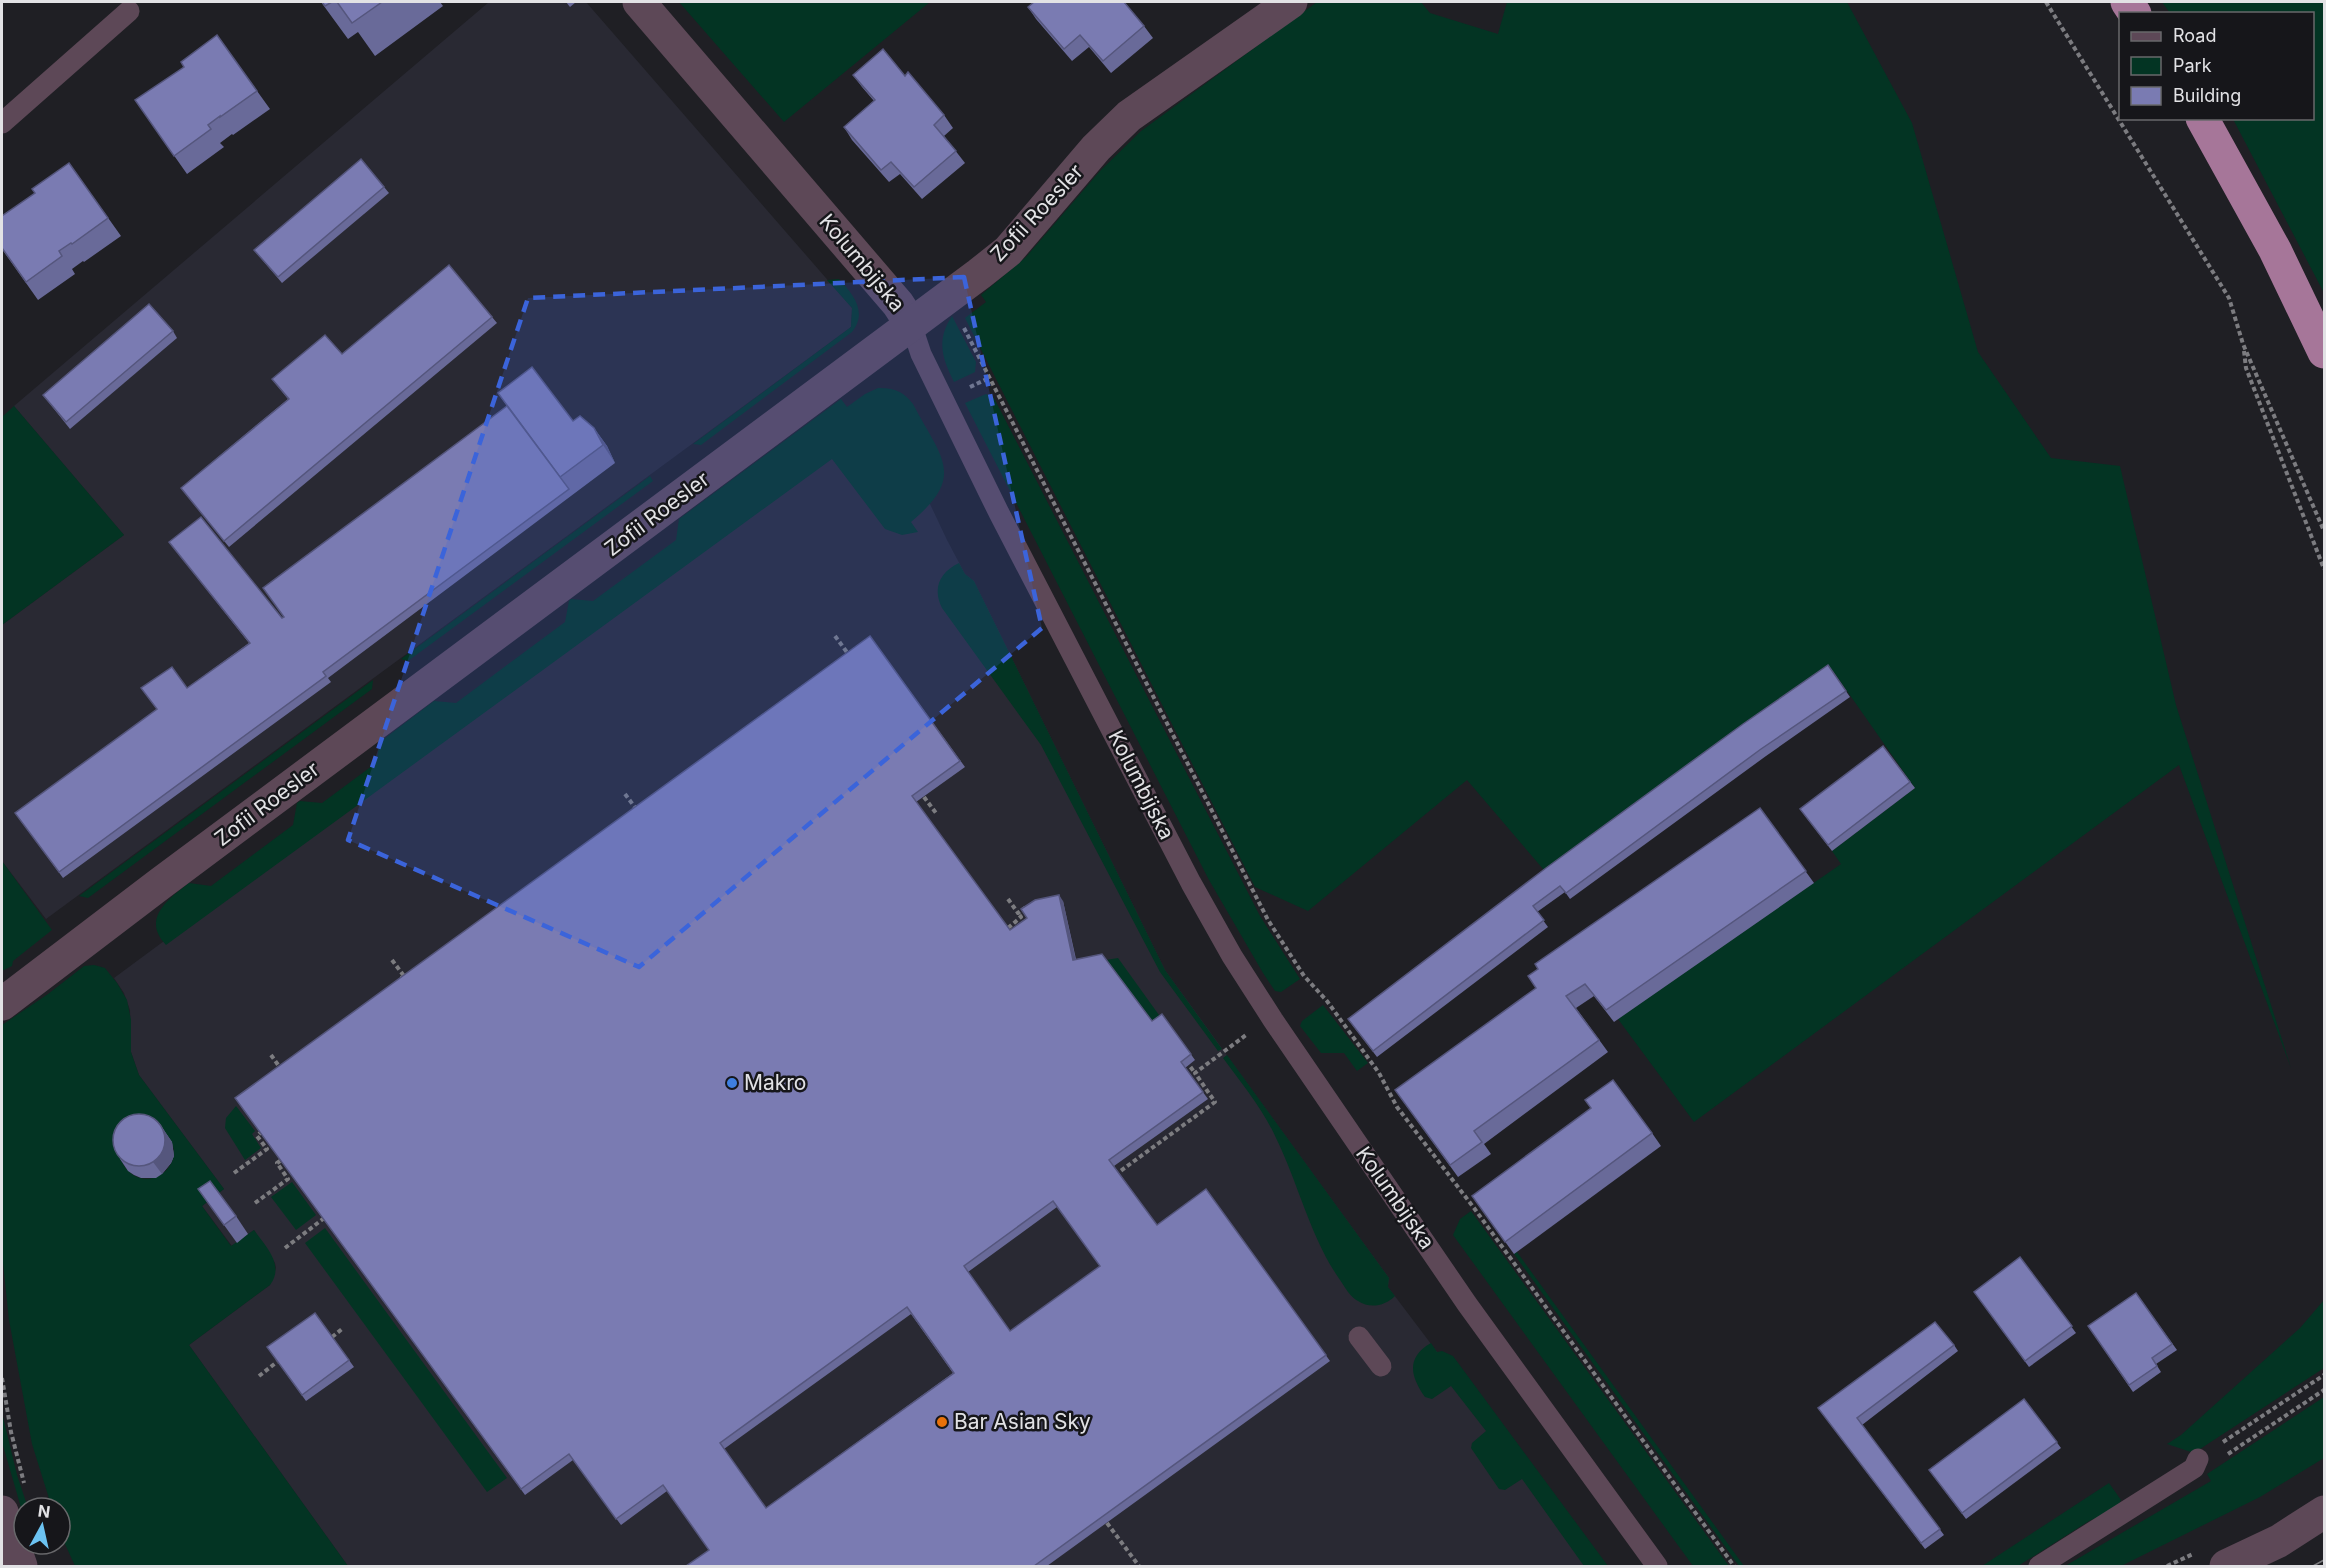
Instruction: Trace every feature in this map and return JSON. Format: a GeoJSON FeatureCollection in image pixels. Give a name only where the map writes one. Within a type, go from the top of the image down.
{"type":"FeatureCollection","features":[{"type":"Feature","properties":{"kind":"highway"},"geometry":{"type":"LineString","coordinates":[[2203,120],[2275,250],[2325,352]]}},
{"type":"Feature","properties":{"kind":"street","name":"Kolumbijska"},"geometry":{"type":"LineString","coordinates":[[639,2],[898,304],[911,324]]}},
{"type":"Feature","properties":{"kind":"street","name":"Zofii Roesler"},"geometry":{"type":"LineString","coordinates":[[2,1004],[186,864],[1008,251],[1096,148],[1130,116],[1291,2]]}},
{"type":"Feature","properties":{"kind":"street"},"geometry":{"type":"LineString","coordinates":[[2,1512],[21,1566]]}},
{"type":"Feature","properties":{"kind":"street"},"geometry":{"type":"LineString","coordinates":[[2226,1566],[2279,1541],[2325,1512]]}},
{"type":"Feature","properties":{"kind":"lane"},"geometry":{"type":"LineString","coordinates":[[2,123],[129,11]]}},
{"type":"Feature","properties":{"kind":"lane","name":"Kolumbijska"},"geometry":{"type":"LineString","coordinates":[[911,324],[921,354],[999,513],[1191,883],[1232,956],[1273,1020],[1467,1304],[1657,1566]]}},
{"type":"Feature","properties":{"kind":"lane"},"geometry":{"type":"LineString","coordinates":[[1359,1337],[1381,1366]]}},
{"type":"Feature","properties":{"kind":"lane"},"geometry":{"type":"LineString","coordinates":[[2039,1566],[2196,1463]]}},
{"type":"Feature","properties":{"kind":"path"},"geometry":{"type":"LineString","coordinates":[[2046,2],[2229,298],[2243,344],[2325,531]]}},
{"type":"Feature","properties":{"kind":"path"},"geometry":{"type":"LineString","coordinates":[[948,297],[1268,920],[1314,990],[1327,1001],[1379,1072],[1397,1107],[1474,1208],[1734,1566]]}},
{"type":"Feature","properties":{"kind":"path"},"geometry":{"type":"LineString","coordinates":[[2243,344],[2246,368],[2325,569]]}},
{"type":"Feature","properties":{"kind":"path"},"geometry":{"type":"LineString","coordinates":[[835,636],[852,659]]}},
{"type":"Feature","properties":{"kind":"path"},"geometry":{"type":"LineString","coordinates":[[848,653],[853,649]]}},
{"type":"Feature","properties":{"kind":"path"},"geometry":{"type":"LineString","coordinates":[[625,794],[639,813]]}},
{"type":"Feature","properties":{"kind":"path"},"geometry":{"type":"LineString","coordinates":[[924,797],[936,813]]}},
{"type":"Feature","properties":{"kind":"path"},"geometry":{"type":"LineString","coordinates":[[1008,899],[1021,917],[1008,928]]}},
{"type":"Feature","properties":{"kind":"path"},"geometry":{"type":"LineString","coordinates":[[1018,913],[1028,906],[1032,911]]}},
{"type":"Feature","properties":{"kind":"path"},"geometry":{"type":"LineString","coordinates":[[393,960],[407,981]]}},
{"type":"Feature","properties":{"kind":"path"},"geometry":{"type":"LineString","coordinates":[[398,980],[404,976]]}},
{"type":"Feature","properties":{"kind":"path"},"geometry":{"type":"LineString","coordinates":[[1195,1073],[1251,1031]]}},
{"type":"Feature","properties":{"kind":"path"},"geometry":{"type":"LineString","coordinates":[[271,1055],[284,1072]]}},
{"type":"Feature","properties":{"kind":"path"},"geometry":{"type":"LineString","coordinates":[[1109,1179],[1215,1102],[1204,1091],[1185,1059]]}},
{"type":"Feature","properties":{"kind":"path"},"geometry":{"type":"LineString","coordinates":[[234,1173],[267,1149],[257,1136],[260,1133]]}},
{"type":"Feature","properties":{"kind":"path"},"geometry":{"type":"LineString","coordinates":[[255,1203],[288,1179],[277,1163],[280,1161]]}},
{"type":"Feature","properties":{"kind":"path"},"geometry":{"type":"LineString","coordinates":[[285,1248],[323,1219]]}},
{"type":"Feature","properties":{"kind":"path"},"geometry":{"type":"LineString","coordinates":[[332,1337],[342,1329]]}},
{"type":"Feature","properties":{"kind":"path"},"geometry":{"type":"LineString","coordinates":[[259,1376],[277,1362]]}},
{"type":"Feature","properties":{"kind":"path"},"geometry":{"type":"LineString","coordinates":[[2325,1375],[2196,1463],[2204,1470],[2325,1390]]}},
{"type":"Feature","properties":{"kind":"path"},"geometry":{"type":"LineString","coordinates":[[2,1378],[11,1432],[26,1488]]}},
{"type":"Feature","properties":{"kind":"path"},"geometry":{"type":"LineString","coordinates":[[1107,1523],[1139,1566]]}},
{"type":"Feature","properties":{"kind":"highlighted area"},"geometry":{"type":"Polygon","coordinates":[[[964,277],[1042,628],[639,967],[348,840],[528,298],[964,277]]]}},
{"type":"Feature","properties":{"kind":"shaded area"},"geometry":{"type":"Polygon","coordinates":[[[489,2],[586,2],[852,308],[851,327],[46,919],[2,861],[2,625],[124,535],[14,406],[489,2]]]}},
{"type":"Feature","properties":{"kind":"shaded area","name":"Makro"},"geometry":{"type":"Polygon","coordinates":[[[865,423],[931,492],[930,504],[947,540],[965,574],[974,581],[1165,970],[1389,1278],[1388,1287],[1599,1566],[348,1566],[189,1345],[270,1285],[276,1268],[275,1263],[254,1230],[232,1246],[202,1206],[224,1189],[139,1075],[131,1052],[130,1010],[124,993],[114,978],[865,423]]]}},
{"type":"Feature","properties":{"kind":"green space"},"geometry":{"type":"Polygon","coordinates":[[[679,2],[930,2],[784,122],[679,2]]]}},
{"type":"Feature","properties":{"kind":"green space"},"geometry":{"type":"Polygon","coordinates":[[[1317,2],[1421,2],[1430,13],[1498,34],[1507,2],[1847,2],[1912,123],[1978,352],[2051,458],[2120,466],[2176,705],[2291,1068],[2179,765],[1694,1122],[1618,1019],[1841,864],[1832,851],[1915,788],[1833,671],[1549,876],[1467,780],[1308,911],[1255,887],[965,318],[986,302],[981,295],[1026,257],[1100,171],[1141,131],[1317,2]]]}},
{"type":"Feature","properties":{"kind":"green space"},"geometry":{"type":"Polygon","coordinates":[[[2162,2],[2324,2],[2324,293],[2234,120],[2314,120],[2314,12],[2169,12],[2162,2]]]}},
{"type":"Feature","properties":{"kind":"green space"},"geometry":{"type":"Polygon","coordinates":[[[839,279],[853,297],[859,310],[857,325],[852,332],[701,445],[693,444],[851,327],[852,308],[827,280],[839,279]]]}},
{"type":"Feature","properties":{"kind":"green space"},"geometry":{"type":"Polygon","coordinates":[[[952,316],[976,362],[975,372],[954,382],[942,349],[944,333],[952,316]]]}},
{"type":"Feature","properties":{"kind":"green space"},"geometry":{"type":"Polygon","coordinates":[[[878,388],[898,391],[913,404],[939,453],[943,466],[944,478],[939,491],[928,506],[911,522],[918,532],[902,535],[885,529],[832,459],[166,945],[159,936],[156,927],[160,910],[181,889],[189,883],[211,886],[293,825],[297,803],[300,801],[322,803],[376,763],[380,742],[434,701],[456,703],[565,622],[571,599],[593,601],[676,540],[679,519],[841,399],[847,407],[878,388]]]}},
{"type":"Feature","properties":{"kind":"green space"},"geometry":{"type":"Polygon","coordinates":[[[986,394],[994,398],[1260,916],[1300,979],[1281,992],[1275,991],[1263,973],[1209,880],[965,403],[986,394]]]}},
{"type":"Feature","properties":{"kind":"green space"},"geometry":{"type":"Polygon","coordinates":[[[14,406],[124,535],[2,625],[2,417],[14,406]]]}},
{"type":"Feature","properties":{"kind":"green space"},"geometry":{"type":"Polygon","coordinates":[[[650,476],[653,481],[408,661],[401,659],[650,476]]]}},
{"type":"Feature","properties":{"kind":"green space"},"geometry":{"type":"Polygon","coordinates":[[[959,563],[965,574],[974,581],[1165,970],[1222,1049],[1218,1051],[1160,972],[1041,745],[942,608],[938,594],[940,581],[947,571],[959,563]]]}},
{"type":"Feature","properties":{"kind":"green space"},"geometry":{"type":"Polygon","coordinates":[[[373,680],[372,689],[88,898],[79,896],[373,680]]]}},
{"type":"Feature","properties":{"kind":"green space"},"geometry":{"type":"Polygon","coordinates":[[[2,861],[52,930],[13,961],[12,966],[2,971],[2,861]]]}},
{"type":"Feature","properties":{"kind":"green space"},"geometry":{"type":"Polygon","coordinates":[[[1118,958],[1164,1022],[1156,1028],[1106,960],[1118,958]]]}},
{"type":"Feature","properties":{"kind":"green space"},"geometry":{"type":"Polygon","coordinates":[[[94,965],[105,968],[127,1000],[131,1020],[131,1052],[139,1075],[224,1189],[202,1206],[231,1246],[254,1230],[272,1256],[276,1270],[270,1285],[189,1345],[348,1566],[75,1566],[70,1556],[72,1496],[48,1496],[32,1444],[9,1320],[2,1253],[2,1025],[84,966],[94,965]],[[163,1131],[121,1160],[130,1173],[141,1178],[152,1178],[163,1173],[170,1165],[174,1154],[172,1143],[163,1131]]]}},
{"type":"Feature","properties":{"kind":"green space"},"geometry":{"type":"Polygon","coordinates":[[[1323,1005],[1368,1063],[1357,1071],[1344,1053],[1321,1053],[1300,1026],[1302,1021],[1323,1005]]]}},
{"type":"Feature","properties":{"kind":"green space"},"geometry":{"type":"Polygon","coordinates":[[[1227,1055],[1389,1278],[1388,1287],[1395,1296],[1391,1299],[1382,1304],[1367,1305],[1355,1299],[1346,1289],[1313,1229],[1271,1127],[1223,1058],[1227,1055]]]}},
{"type":"Feature","properties":{"kind":"green space"},"geometry":{"type":"Polygon","coordinates":[[[236,1106],[255,1131],[252,1134],[261,1148],[245,1160],[225,1128],[226,1118],[236,1106]]]}},
{"type":"Feature","properties":{"kind":"green space"},"geometry":{"type":"Polygon","coordinates":[[[292,1182],[316,1215],[296,1230],[271,1197],[292,1182]]]}},
{"type":"Feature","properties":{"kind":"green space"},"geometry":{"type":"Polygon","coordinates":[[[1471,1211],[1729,1566],[1693,1566],[1453,1235],[1460,1219],[1471,1211]]]}},
{"type":"Feature","properties":{"kind":"green space"},"geometry":{"type":"Polygon","coordinates":[[[325,1228],[507,1478],[487,1492],[305,1243],[325,1228]]]}},
{"type":"Feature","properties":{"kind":"green space"},"geometry":{"type":"Polygon","coordinates":[[[1517,1252],[1744,1566],[1739,1566],[1514,1254],[1517,1252]]]}},
{"type":"Feature","properties":{"kind":"green space"},"geometry":{"type":"Polygon","coordinates":[[[2324,1300],[2324,1368],[2194,1453],[2167,1444],[2181,1435],[2300,1328],[2324,1300]]]}},
{"type":"Feature","properties":{"kind":"green space"},"geometry":{"type":"Polygon","coordinates":[[[1431,1343],[1437,1352],[1442,1351],[1453,1356],[1608,1566],[1584,1566],[1522,1479],[1505,1490],[1499,1489],[1471,1448],[1472,1443],[1486,1431],[1451,1386],[1432,1399],[1425,1397],[1416,1382],[1413,1368],[1417,1355],[1431,1343]]]}},
{"type":"Feature","properties":{"kind":"green space"},"geometry":{"type":"Polygon","coordinates":[[[2324,1397],[2324,1458],[2260,1497],[2121,1566],[2065,1566],[2211,1481],[2207,1474],[2324,1397]]]}},
{"type":"Feature","properties":{"kind":"green space"},"geometry":{"type":"Polygon","coordinates":[[[2,1413],[24,1496],[18,1496],[2,1442],[2,1413]]]}},
{"type":"Feature","properties":{"kind":"green space"},"geometry":{"type":"Polygon","coordinates":[[[2109,1483],[2121,1500],[2116,1510],[2089,1521],[2018,1566],[1982,1566],[2109,1483]]]}},
{"type":"Feature","properties":{"kind":"building"},"geometry":{"type":"Polygon","coordinates":[[[337,2],[382,2],[352,23],[337,2]]]}},
{"type":"Feature","properties":{"kind":"building"},"geometry":{"type":"Polygon","coordinates":[[[1034,2],[1124,2],[1144,26],[1103,61],[1080,35],[1064,49],[1028,7],[1034,2]]]}},
{"type":"Feature","properties":{"kind":"building"},"geometry":{"type":"Polygon","coordinates":[[[217,35],[257,91],[208,125],[211,129],[174,156],[135,100],[184,67],[181,62],[217,35]]]}},
{"type":"Feature","properties":{"kind":"building"},"geometry":{"type":"Polygon","coordinates":[[[883,49],[905,76],[908,72],[944,115],[934,125],[956,151],[914,187],[891,162],[881,170],[844,127],[875,100],[853,75],[883,49]]]}},
{"type":"Feature","properties":{"kind":"building"},"geometry":{"type":"Polygon","coordinates":[[[361,159],[384,187],[278,277],[254,250],[361,159]]]}},
{"type":"Feature","properties":{"kind":"building"},"geometry":{"type":"Polygon","coordinates":[[[69,163],[108,218],[59,251],[62,256],[26,282],[2,248],[2,216],[35,193],[32,189],[69,163]]]}},
{"type":"Feature","properties":{"kind":"building"},"geometry":{"type":"Polygon","coordinates":[[[449,265],[492,317],[224,541],[181,488],[289,399],[272,379],[325,335],[342,354],[449,265]]]}},
{"type":"Feature","properties":{"kind":"building"},"geometry":{"type":"Polygon","coordinates":[[[149,304],[173,331],[66,422],[43,395],[149,304]]]}},
{"type":"Feature","properties":{"kind":"building"},"geometry":{"type":"Polygon","coordinates":[[[532,367],[573,421],[580,416],[594,428],[603,445],[560,477],[498,393],[532,367]]]}},
{"type":"Feature","properties":{"kind":"building"},"geometry":{"type":"Polygon","coordinates":[[[507,406],[569,489],[323,672],[326,676],[59,872],[15,813],[157,709],[141,688],[172,667],[187,688],[250,643],[169,542],[201,517],[282,618],[284,617],[263,588],[507,406]]]}},
{"type":"Feature","properties":{"kind":"building","name":"Makro"},"geometry":{"type":"Polygon","coordinates":[[[870,636],[960,761],[912,796],[1010,930],[1027,918],[1021,909],[1035,900],[1059,895],[1073,960],[1102,954],[1152,1021],[1162,1014],[1191,1054],[1181,1062],[1203,1092],[1109,1160],[1157,1225],[1206,1189],[1326,1355],[1034,1566],[686,1566],[709,1550],[663,1485],[616,1519],[569,1454],[521,1489],[235,1098],[870,636]],[[1053,1201],[964,1266],[1010,1331],[1100,1266],[1053,1201]],[[907,1307],[720,1443],[766,1508],[954,1373],[907,1307]]]}},
{"type":"Feature","properties":{"kind":"building"},"geometry":{"type":"Polygon","coordinates":[[[1828,665],[1846,691],[1761,749],[1566,893],[1560,886],[1533,906],[1544,920],[1373,1051],[1348,1019],[1546,868],[1828,665]]]}},
{"type":"Feature","properties":{"kind":"building"},"geometry":{"type":"Polygon","coordinates":[[[1883,746],[1910,782],[1828,845],[1800,809],[1883,746]]]}},
{"type":"Feature","properties":{"kind":"building"},"geometry":{"type":"Polygon","coordinates":[[[1760,808],[1806,871],[1606,1010],[1585,984],[1566,996],[1599,1040],[1474,1131],[1482,1142],[1450,1165],[1395,1090],[1536,988],[1528,976],[1538,969],[1535,964],[1760,808]]]}},
{"type":"Feature","properties":{"kind":"building"},"geometry":{"type":"Polygon","coordinates":[[[1613,1080],[1652,1133],[1505,1242],[1472,1196],[1591,1108],[1585,1100],[1613,1080]]]}},
{"type":"Feature","properties":{"kind":"building"},"geometry":{"type":"Polygon","coordinates":[[[134,1114],[144,1114],[158,1121],[165,1140],[158,1159],[144,1166],[134,1166],[124,1162],[117,1155],[113,1145],[113,1135],[117,1125],[124,1118],[134,1114]]]}},
{"type":"Feature","properties":{"kind":"building"},"geometry":{"type":"Polygon","coordinates":[[[210,1181],[236,1216],[224,1225],[198,1189],[210,1181]]]}},
{"type":"Feature","properties":{"kind":"building"},"geometry":{"type":"Polygon","coordinates":[[[2020,1257],[2072,1326],[2025,1361],[1974,1292],[2020,1257]]]}},
{"type":"Feature","properties":{"kind":"building"},"geometry":{"type":"Polygon","coordinates":[[[2136,1293],[2172,1344],[2152,1358],[2157,1366],[2129,1385],[2088,1326],[2136,1293]]]}},
{"type":"Feature","properties":{"kind":"building"},"geometry":{"type":"Polygon","coordinates":[[[315,1313],[349,1360],[302,1395],[267,1347],[315,1313]]]}},
{"type":"Feature","properties":{"kind":"building"},"geometry":{"type":"Polygon","coordinates":[[[1935,1322],[1954,1345],[1857,1418],[1940,1529],[1921,1543],[1818,1408],[1935,1322]]]}},
{"type":"Feature","properties":{"kind":"building"},"geometry":{"type":"Polygon","coordinates":[[[2024,1399],[2057,1442],[1962,1513],[1929,1470],[2024,1399]]]}},
{"type":"Feature","properties":{"kind":"tram line"},"geometry":{"type":"LineString","coordinates":[[2313,1566],[2324,1560]]}},
{"type":"Feature","properties":{"kind":"place","name":"Makro"},"geometry":{"type":"Point","coordinates":[732,1083]}},
{"type":"Feature","properties":{"kind":"place","name":"Bar Asian Sky"},"geometry":{"type":"Point","coordinates":[942,1422]}}]}
